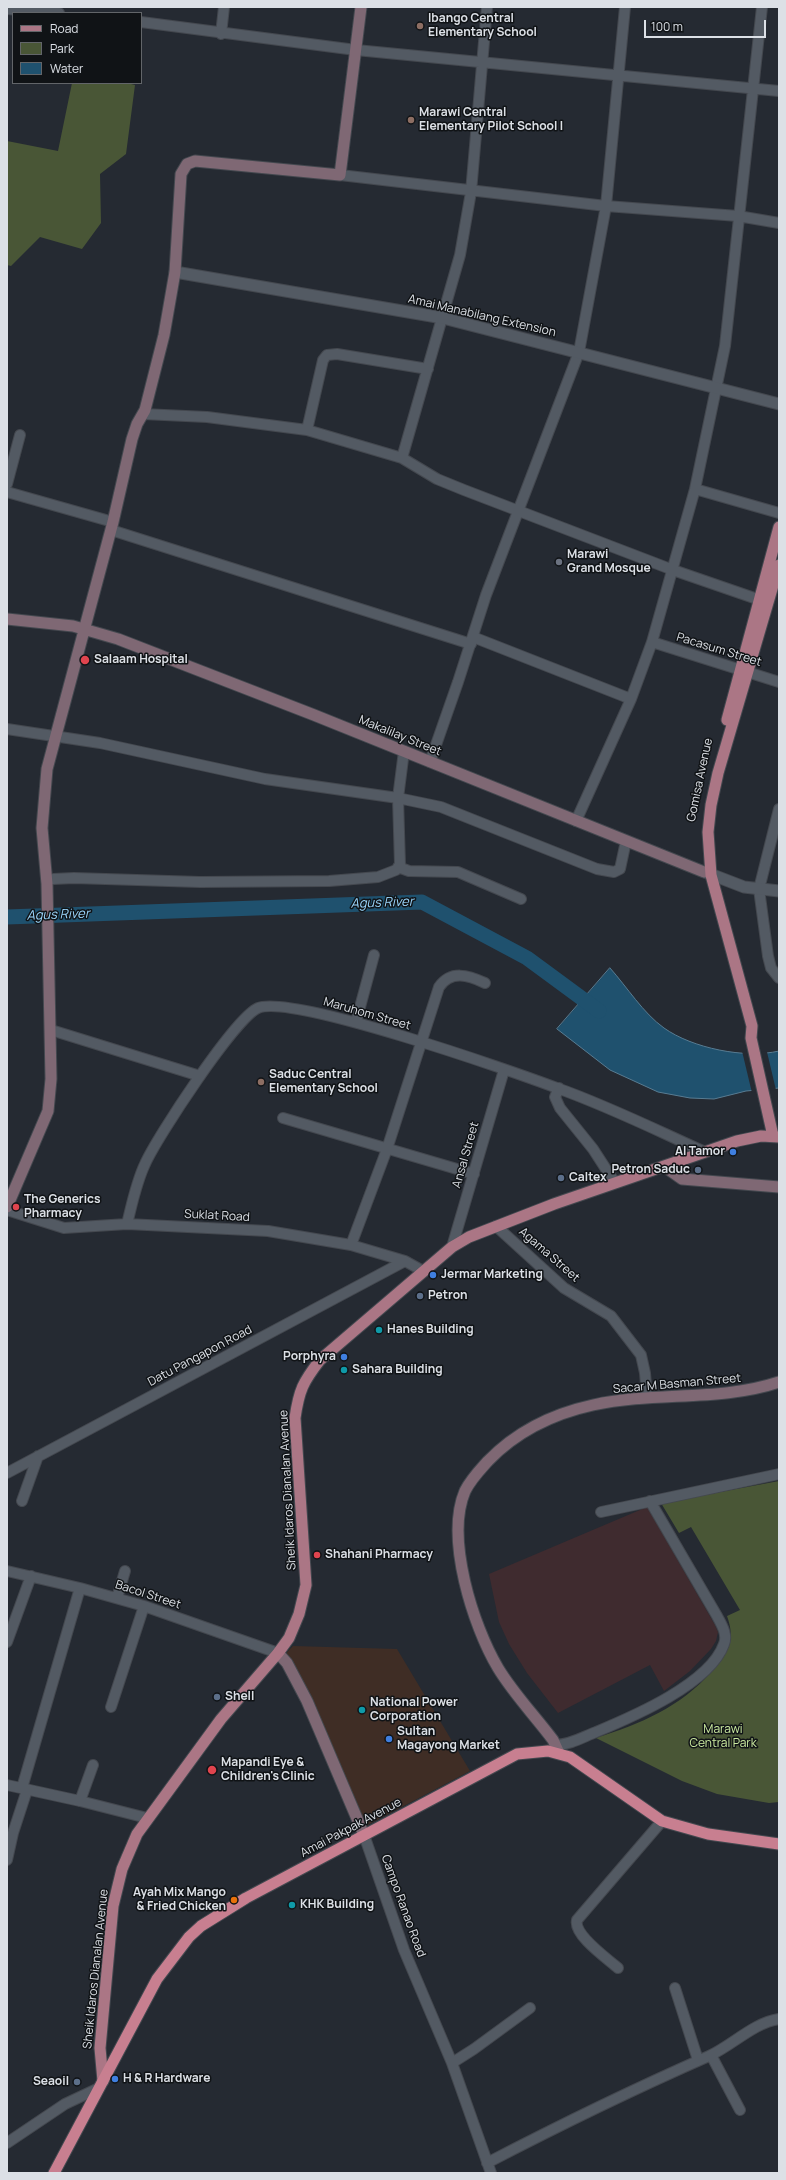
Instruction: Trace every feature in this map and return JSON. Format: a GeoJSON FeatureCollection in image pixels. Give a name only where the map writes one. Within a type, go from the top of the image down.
{"type":"FeatureCollection","features":[{"type":"Feature","properties":{"kind":"highway","name":"Amai Pakpak Avenue"},"geometry":{"type":"LineString","coordinates":[[54,2173],[157,1979],[189,1937],[201,1926],[246,1898],[517,1754],[558,1749],[578,1761],[662,1821],[708,1834],[779,1844]]}},
{"type":"Feature","properties":{"kind":"main road"},"geometry":{"type":"LineString","coordinates":[[7,1207],[48,1111],[51,1079],[48,955],[50,882],[42,828],[47,768],[57,737],[84,628],[112,526],[132,439],[137,424],[143,414],[164,335],[175,272],[181,174],[187,164],[195,162],[340,175],[361,7]]}},
{"type":"Feature","properties":{"kind":"main road","name":"Gomisa Avenue"},"geometry":{"type":"LineString","coordinates":[[745,672],[760,600],[779,527]]}},
{"type":"Feature","properties":{"kind":"main road","name":"Gomisa Avenue"},"geometry":{"type":"LineString","coordinates":[[776,1137],[752,1041],[745,1028],[707,874],[701,832],[705,803],[779,565]]}},
{"type":"Feature","properties":{"kind":"main road","name":"Makalilay Street"},"geometry":{"type":"LineString","coordinates":[[7,619],[84,628],[118,639],[404,751],[707,874]]}},
{"type":"Feature","properties":{"kind":"main road","name":"Sheik Idaros Dianalan Avenue"},"geometry":{"type":"LineString","coordinates":[[101,2084],[100,2048],[113,1906],[118,1883],[128,1852],[147,1818],[221,1719],[278,1653],[289,1638],[299,1614],[306,1585],[295,1418],[298,1393],[307,1377],[320,1360],[452,1247],[469,1237],[615,1183],[750,1137],[776,1137]]}},
{"type":"Feature","properties":{"kind":"main road"},"geometry":{"type":"LineString","coordinates":[[665,1167],[682,1179],[779,1187]]}},
{"type":"Feature","properties":{"kind":"main road","name":"Sacar M Basman Street"},"geometry":{"type":"LineString","coordinates":[[558,1749],[498,1668],[474,1618],[461,1565],[459,1530],[461,1502],[472,1478],[503,1445],[526,1429],[544,1420],[593,1405],[646,1397],[733,1393],[779,1382]]}},
{"type":"Feature","properties":{"kind":"main road","name":"Campo Ranao Road"},"geometry":{"type":"LineString","coordinates":[[278,1653],[287,1662],[307,1701],[364,1834]]}},
{"type":"Feature","properties":{"kind":"street"},"geometry":{"type":"LineString","coordinates":[[221,34],[224,7]]}},
{"type":"Feature","properties":{"kind":"street"},"geometry":{"type":"LineString","coordinates":[[402,458],[460,255],[471,192],[487,7]]}},
{"type":"Feature","properties":{"kind":"street"},"geometry":{"type":"LineString","coordinates":[[430,762],[472,641],[486,595],[579,352],[606,206],[625,7]]}},
{"type":"Feature","properties":{"kind":"street"},"geometry":{"type":"LineString","coordinates":[[576,821],[631,699],[652,642],[695,490],[725,346],[762,7]]}},
{"type":"Feature","properties":{"kind":"street"},"geometry":{"type":"LineString","coordinates":[[7,9],[46,12]]}},
{"type":"Feature","properties":{"kind":"street"},"geometry":{"type":"LineString","coordinates":[[142,22],[221,34],[356,50],[779,91]]}},
{"type":"Feature","properties":{"kind":"street"},"geometry":{"type":"LineString","coordinates":[[340,175],[471,192],[606,206],[738,216],[779,223]]}},
{"type":"Feature","properties":{"kind":"street","name":"Amai Manabilang Extension"},"geometry":{"type":"LineString","coordinates":[[175,272],[443,318],[779,404]]}},
{"type":"Feature","properties":{"kind":"street"},"geometry":{"type":"LineString","coordinates":[[307,430],[323,360],[328,355],[337,354],[428,369]]}},
{"type":"Feature","properties":{"kind":"street"},"geometry":{"type":"LineString","coordinates":[[143,414],[207,417],[307,430],[402,458],[436,479],[673,570],[760,600]]}},
{"type":"Feature","properties":{"kind":"street"},"geometry":{"type":"LineString","coordinates":[[7,484],[20,435]]}},
{"type":"Feature","properties":{"kind":"street"},"geometry":{"type":"LineString","coordinates":[[695,490],[779,513]]}},
{"type":"Feature","properties":{"kind":"street"},"geometry":{"type":"LineString","coordinates":[[7,492],[472,641],[631,699]]}},
{"type":"Feature","properties":{"kind":"street","name":"Pacasum Street"},"geometry":{"type":"LineString","coordinates":[[652,642],[779,682]]}},
{"type":"Feature","properties":{"kind":"street"},"geometry":{"type":"LineString","coordinates":[[7,729],[112,746],[265,779],[398,798],[441,807],[597,869],[614,872],[620,869],[626,841]]}},
{"type":"Feature","properties":{"kind":"street"},"geometry":{"type":"LineString","coordinates":[[50,882],[329,881],[378,877],[400,865],[398,798],[404,751]]}},
{"type":"Feature","properties":{"kind":"street"},"geometry":{"type":"LineString","coordinates":[[779,810],[759,889],[768,956],[771,968],[779,978]]}},
{"type":"Feature","properties":{"kind":"street"},"geometry":{"type":"LineString","coordinates":[[398,867],[409,871],[458,872],[521,899]]}},
{"type":"Feature","properties":{"kind":"street"},"geometry":{"type":"LineString","coordinates":[[707,874],[732,884],[779,891]]}},
{"type":"Feature","properties":{"kind":"street"},"geometry":{"type":"LineString","coordinates":[[356,1022],[374,955]]}},
{"type":"Feature","properties":{"kind":"street"},"geometry":{"type":"LineString","coordinates":[[351,1245],[387,1149],[439,987],[444,980],[458,975],[475,978],[485,983]]}},
{"type":"Feature","properties":{"kind":"street","name":"Maruhom Street"},"geometry":{"type":"LineString","coordinates":[[127,1224],[145,1164],[200,1076],[241,1022],[257,1008],[271,1006],[300,1009],[356,1022],[559,1088],[705,1152]]}},
{"type":"Feature","properties":{"kind":"street"},"geometry":{"type":"LineString","coordinates":[[51,1030],[200,1076]]}},
{"type":"Feature","properties":{"kind":"street","name":"Ansal Street"},"geometry":{"type":"LineString","coordinates":[[452,1247],[504,1070]]}},
{"type":"Feature","properties":{"kind":"street"},"geometry":{"type":"LineString","coordinates":[[559,1088],[555,1097],[560,1108],[593,1149],[615,1183]]}},
{"type":"Feature","properties":{"kind":"street"},"geometry":{"type":"LineString","coordinates":[[283,1118],[474,1174]]}},
{"type":"Feature","properties":{"kind":"street","name":"Suklat Road"},"geometry":{"type":"LineString","coordinates":[[7,1210],[64,1228],[127,1224],[268,1231],[351,1245],[405,1261],[423,1271]]}},
{"type":"Feature","properties":{"kind":"street","name":"Agama Street"},"geometry":{"type":"LineString","coordinates":[[496,1226],[564,1288],[611,1316],[641,1355],[645,1373],[646,1397]]}},
{"type":"Feature","properties":{"kind":"street","name":"Datu Pangapon Road"},"geometry":{"type":"LineString","coordinates":[[7,1473],[405,1261]]}},
{"type":"Feature","properties":{"kind":"street"},"geometry":{"type":"LineString","coordinates":[[22,1501],[38,1456]]}},
{"type":"Feature","properties":{"kind":"street"},"geometry":{"type":"LineString","coordinates":[[601,1512],[779,1474]]}},
{"type":"Feature","properties":{"kind":"street"},"geometry":{"type":"LineString","coordinates":[[558,1749],[619,1723],[675,1694],[701,1675],[724,1645],[725,1633],[717,1616],[650,1501]]}},
{"type":"Feature","properties":{"kind":"street","name":"Bacol Street"},"geometry":{"type":"LineString","coordinates":[[7,1571],[80,1588],[144,1606],[278,1653]]}},
{"type":"Feature","properties":{"kind":"street"},"geometry":{"type":"LineString","coordinates":[[117,1598],[125,1571]]}},
{"type":"Feature","properties":{"kind":"street"},"geometry":{"type":"LineString","coordinates":[[7,1642],[31,1576]]}},
{"type":"Feature","properties":{"kind":"street"},"geometry":{"type":"LineString","coordinates":[[7,1860],[24,1789],[80,1588]]}},
{"type":"Feature","properties":{"kind":"street"},"geometry":{"type":"LineString","coordinates":[[111,1707],[144,1606]]}},
{"type":"Feature","properties":{"kind":"street"},"geometry":{"type":"LineString","coordinates":[[80,1801],[93,1766]]}},
{"type":"Feature","properties":{"kind":"street"},"geometry":{"type":"LineString","coordinates":[[7,1786],[80,1801],[147,1818]]}},
{"type":"Feature","properties":{"kind":"street"},"geometry":{"type":"LineString","coordinates":[[618,1968],[581,1935],[576,1923],[662,1821]]}},
{"type":"Feature","properties":{"kind":"street","name":"Campo Ranao Road"},"geometry":{"type":"LineString","coordinates":[[364,1834],[404,1950],[452,2063],[491,2173]]}},
{"type":"Feature","properties":{"kind":"street"},"geometry":{"type":"LineString","coordinates":[[675,1988],[698,2060]]}},
{"type":"Feature","properties":{"kind":"street"},"geometry":{"type":"LineString","coordinates":[[452,2063],[474,2049],[530,2008]]}},
{"type":"Feature","properties":{"kind":"street"},"geometry":{"type":"LineString","coordinates":[[487,2163],[568,2121],[711,2055],[761,2025],[779,2019]]}},
{"type":"Feature","properties":{"kind":"street"},"geometry":{"type":"LineString","coordinates":[[711,2055],[740,2110]]}},
{"type":"Feature","properties":{"kind":"street"},"geometry":{"type":"LineString","coordinates":[[7,2143],[65,2104],[101,2084]]}},
{"type":"Feature","properties":{"kind":"shaded area"},"geometry":{"type":"Polygon","coordinates":[[[647,1507],[715,1625],[718,1632],[716,1641],[711,1649],[690,1671],[664,1691],[650,1665],[558,1713],[527,1673],[509,1644],[499,1622],[489,1574],[647,1507]]]}},
{"type":"Feature","properties":{"kind":"shaded area","name":"Sultan Magayong Market"},"geometry":{"type":"Polygon","coordinates":[[[293,1646],[397,1649],[470,1771],[364,1827],[315,1708],[286,1653],[293,1646]]]}},
{"type":"Feature","properties":{"kind":"green space"},"geometry":{"type":"Polygon","coordinates":[[[72,84],[135,85],[126,154],[100,174],[101,223],[82,249],[40,237],[11,266],[7,265],[7,141],[58,151],[72,84]]]}},
{"type":"Feature","properties":{"kind":"green space","name":"Marawi Central Park"},"geometry":{"type":"Polygon","coordinates":[[[779,1481],[779,1802],[769,1803],[717,1794],[682,1781],[596,1738],[628,1727],[659,1713],[687,1695],[700,1684],[718,1664],[729,1646],[731,1633],[727,1616],[740,1610],[691,1527],[679,1533],[661,1503],[779,1481]]]}},
{"type":"Feature","properties":{"kind":"water"},"geometry":{"type":"Polygon","coordinates":[[[610,968],[649,1015],[664,1028],[676,1035],[704,1046],[735,1053],[751,1054],[779,1051],[779,1088],[746,1091],[714,1099],[690,1098],[658,1092],[610,1070],[557,1029],[610,968]]]}},
{"type":"Feature","properties":{"kind":"pier"},"geometry":{"type":"Polygon","coordinates":[[[742,1051],[767,1052],[776,1090],[752,1093],[742,1051]]]}},
{"type":"Feature","properties":{"kind":"waterway","name":"Agus River"},"geometry":{"type":"LineString","coordinates":[[7,917],[422,902],[527,958],[599,1011]]}},
{"type":"Feature","properties":{"kind":"place","name":"Ibango Central Elementary School"},"geometry":{"type":"Point","coordinates":[420,26]}},
{"type":"Feature","properties":{"kind":"place","name":"Marawi Central Elementary Pilot School I"},"geometry":{"type":"Point","coordinates":[411,120]}},
{"type":"Feature","properties":{"kind":"place","name":"Marawi Grand Mosque"},"geometry":{"type":"Point","coordinates":[559,562]}},
{"type":"Feature","properties":{"kind":"place","name":"Salaam Hospital"},"geometry":{"type":"Point","coordinates":[85,660]}},
{"type":"Feature","properties":{"kind":"place","name":"Saduc Central Elementary School"},"geometry":{"type":"Point","coordinates":[261,1082]}},
{"type":"Feature","properties":{"kind":"place","name":"Al Tamor"},"geometry":{"type":"Point","coordinates":[733,1152]}},
{"type":"Feature","properties":{"kind":"place","name":"Petron Saduc"},"geometry":{"type":"Point","coordinates":[698,1170]}},
{"type":"Feature","properties":{"kind":"place","name":"Caltex"},"geometry":{"type":"Point","coordinates":[561,1178]}},
{"type":"Feature","properties":{"kind":"place","name":"The Generics Pharmacy"},"geometry":{"type":"Point","coordinates":[16,1207]}},
{"type":"Feature","properties":{"kind":"place","name":"Jermar Marketing"},"geometry":{"type":"Point","coordinates":[433,1275]}},
{"type":"Feature","properties":{"kind":"place","name":"Petron"},"geometry":{"type":"Point","coordinates":[420,1296]}},
{"type":"Feature","properties":{"kind":"place","name":"Hanes Building"},"geometry":{"type":"Point","coordinates":[379,1330]}},
{"type":"Feature","properties":{"kind":"place","name":"Porphyra"},"geometry":{"type":"Point","coordinates":[344,1357]}},
{"type":"Feature","properties":{"kind":"place","name":"Sahara Building"},"geometry":{"type":"Point","coordinates":[344,1370]}},
{"type":"Feature","properties":{"kind":"place","name":"Shahani Pharmacy"},"geometry":{"type":"Point","coordinates":[317,1555]}},
{"type":"Feature","properties":{"kind":"place","name":"Shell"},"geometry":{"type":"Point","coordinates":[217,1697]}},
{"type":"Feature","properties":{"kind":"place","name":"National Power Corporation"},"geometry":{"type":"Point","coordinates":[362,1710]}},
{"type":"Feature","properties":{"kind":"place","name":"Sultan Magayong Market"},"geometry":{"type":"Point","coordinates":[389,1739]}},
{"type":"Feature","properties":{"kind":"place","name":"Mapandi Eye & Children's Clinic"},"geometry":{"type":"Point","coordinates":[212,1770]}},
{"type":"Feature","properties":{"kind":"place","name":"Ayah Mix Mango & Fried Chicken"},"geometry":{"type":"Point","coordinates":[234,1900]}},
{"type":"Feature","properties":{"kind":"place","name":"KHK Building"},"geometry":{"type":"Point","coordinates":[292,1905]}},
{"type":"Feature","properties":{"kind":"place","name":"H & R Hardware"},"geometry":{"type":"Point","coordinates":[115,2079]}},
{"type":"Feature","properties":{"kind":"place","name":"Seaoil"},"geometry":{"type":"Point","coordinates":[77,2082]}}]}
